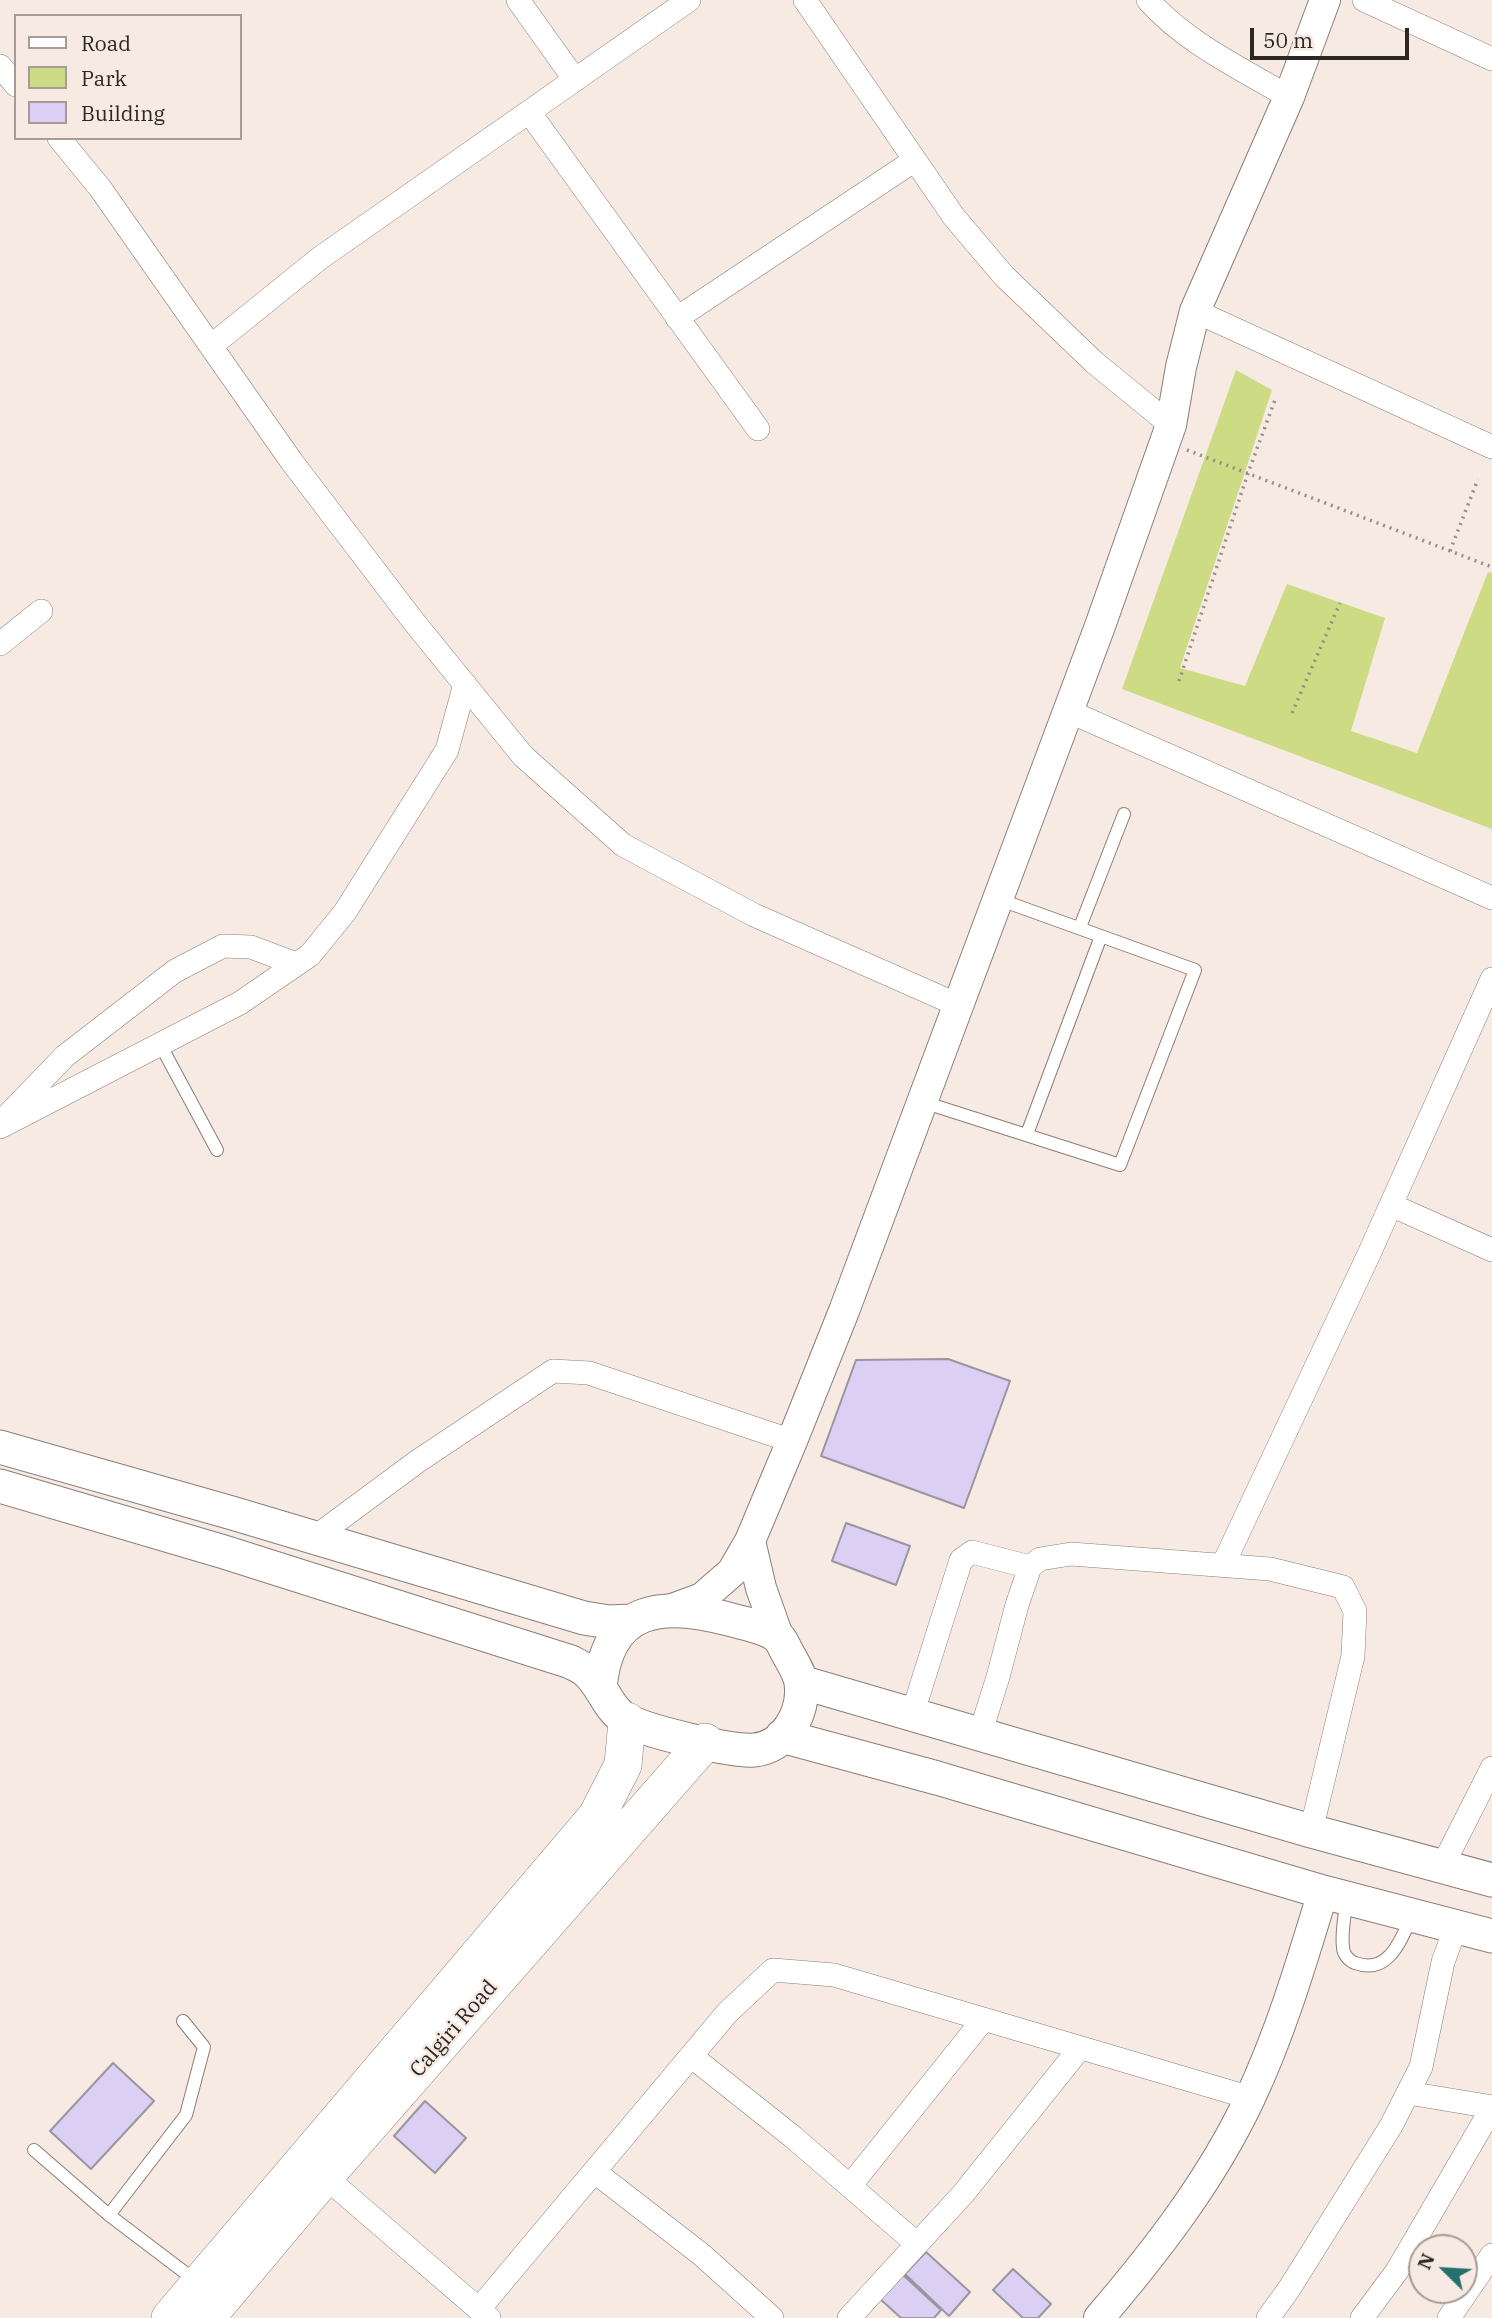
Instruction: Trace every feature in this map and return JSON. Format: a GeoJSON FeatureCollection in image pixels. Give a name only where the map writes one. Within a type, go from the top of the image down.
{"type":"FeatureCollection","features":[{"type":"Feature","properties":{"kind":"main road"},"geometry":{"type":"LineString","coordinates":[[0,1447],[584,1618],[609,1622],[632,1621]]}},
{"type":"Feature","properties":{"kind":"main road"},"geometry":{"type":"LineString","coordinates":[[0,1486],[224,1552],[571,1662],[586,1671],[611,1707],[626,1721],[647,1729],[726,1748],[755,1751],[776,1742],[792,1726],[801,1705],[801,1682],[778,1636],[756,1627],[697,1611],[672,1609],[647,1614],[632,1621],[611,1643],[602,1664],[600,1688]]}},
{"type":"Feature","properties":{"kind":"main road"},"geometry":{"type":"LineString","coordinates":[[801,1682],[1311,1831],[1492,1880]]}},
{"type":"Feature","properties":{"kind":"main road","name":"Calgiri Road"},"geometry":{"type":"LineString","coordinates":[[170,2318],[203,2301],[315,2168],[597,1816],[623,1765],[626,1721]]}},
{"type":"Feature","properties":{"kind":"main road"},"geometry":{"type":"LineString","coordinates":[[782,1736],[937,1778],[1335,1895],[1492,1936]]}},
{"type":"Feature","properties":{"kind":"main road","name":"Calgiri Road"},"geometry":{"type":"LineString","coordinates":[[315,2168],[705,1742]]}},
{"type":"Feature","properties":{"kind":"street"},"geometry":{"type":"LineString","coordinates":[[518,0],[575,80]]}},
{"type":"Feature","properties":{"kind":"street"},"geometry":{"type":"LineString","coordinates":[[211,346],[320,258],[689,0]]}},
{"type":"Feature","properties":{"kind":"street"},"geometry":{"type":"LineString","coordinates":[[805,0],[954,217],[1004,276],[1169,433]]}},
{"type":"Feature","properties":{"kind":"street"},"geometry":{"type":"LineString","coordinates":[[1148,0],[1201,45],[1289,97]]}},
{"type":"Feature","properties":{"kind":"street"},"geometry":{"type":"LineString","coordinates":[[672,1609],[702,1598],[732,1572],[750,1541],[792,1441],[844,1311],[1169,433],[1195,311],[1289,97],[1325,0]]}},
{"type":"Feature","properties":{"kind":"street"},"geometry":{"type":"LineString","coordinates":[[1364,0],[1492,59]]}},
{"type":"Feature","properties":{"kind":"street"},"geometry":{"type":"LineString","coordinates":[[0,66],[14,83]]}},
{"type":"Feature","properties":{"kind":"street"},"geometry":{"type":"LineString","coordinates":[[528,113],[758,429]]}},
{"type":"Feature","properties":{"kind":"street"},"geometry":{"type":"LineString","coordinates":[[61,140],[100,188],[292,462],[415,622],[523,756],[623,845],[754,915],[958,1005]]}},
{"type":"Feature","properties":{"kind":"street"},"geometry":{"type":"LineString","coordinates":[[677,318],[915,160]]}},
{"type":"Feature","properties":{"kind":"street"},"geometry":{"type":"LineString","coordinates":[[1195,311],[1492,447]]}},
{"type":"Feature","properties":{"kind":"street"},"geometry":{"type":"LineString","coordinates":[[0,645],[41,611]]}},
{"type":"Feature","properties":{"kind":"street"},"geometry":{"type":"LineString","coordinates":[[0,1125],[240,1003],[310,955],[345,912],[447,750],[465,684]]}},
{"type":"Feature","properties":{"kind":"street"},"geometry":{"type":"LineString","coordinates":[[1068,711],[1492,898]]}},
{"type":"Feature","properties":{"kind":"street"},"geometry":{"type":"LineString","coordinates":[[0,1125],[65,1056],[175,971],[223,946],[251,947],[296,964]]}},
{"type":"Feature","properties":{"kind":"street"},"geometry":{"type":"LineString","coordinates":[[1223,1565],[1391,1205],[1492,979]]}},
{"type":"Feature","properties":{"kind":"street"},"geometry":{"type":"LineString","coordinates":[[1391,1205],[1492,1250]]}},
{"type":"Feature","properties":{"kind":"street"},"geometry":{"type":"LineString","coordinates":[[314,1538],[418,1461],[553,1371],[589,1373],[792,1441]]}},
{"type":"Feature","properties":{"kind":"street"},"geometry":{"type":"LineString","coordinates":[[750,1541],[761,1588],[778,1636]]}},
{"type":"Feature","properties":{"kind":"street"},"geometry":{"type":"LineString","coordinates":[[912,1715],[961,1560],[972,1552],[1030,1567]]}},
{"type":"Feature","properties":{"kind":"street"},"geometry":{"type":"LineString","coordinates":[[980,1734],[1030,1567],[1040,1559],[1071,1554],[1270,1569],[1342,1587],[1355,1611],[1353,1656],[1311,1831]]}},
{"type":"Feature","properties":{"kind":"street"},"geometry":{"type":"LineString","coordinates":[[1442,1867],[1492,1768]]}},
{"type":"Feature","properties":{"kind":"street"},"geometry":{"type":"LineString","coordinates":[[1099,2318],[1149,2260],[1202,2184],[1251,2098],[1335,1895]]}},
{"type":"Feature","properties":{"kind":"street"},"geometry":{"type":"LineString","coordinates":[[1268,2318],[1384,2138],[1421,2067],[1443,1962],[1456,1926]]}},
{"type":"Feature","properties":{"kind":"street"},"geometry":{"type":"LineString","coordinates":[[315,2168],[484,2314],[595,2172],[727,2012],[773,1970],[834,1975],[1251,2098]]}},
{"type":"Feature","properties":{"kind":"street"},"geometry":{"type":"LineString","coordinates":[[850,2186],[983,2020]]}},
{"type":"Feature","properties":{"kind":"street"},"geometry":{"type":"LineString","coordinates":[[849,2318],[963,2194],[1080,2048]]}},
{"type":"Feature","properties":{"kind":"street"},"geometry":{"type":"LineString","coordinates":[[691,2056],[793,2137],[917,2244]]}},
{"type":"Feature","properties":{"kind":"street"},"geometry":{"type":"LineString","coordinates":[[1362,2318],[1397,2271],[1492,2107],[1408,2093]]}},
{"type":"Feature","properties":{"kind":"street"},"geometry":{"type":"LineString","coordinates":[[595,2172],[702,2255],[772,2318]]}},
{"type":"Feature","properties":{"kind":"street"},"geometry":{"type":"LineString","coordinates":[[1449,2318],[1492,2255]]}},
{"type":"Feature","properties":{"kind":"lane"},"geometry":{"type":"LineString","coordinates":[[1080,927],[1124,814]]}},
{"type":"Feature","properties":{"kind":"lane"},"geometry":{"type":"LineString","coordinates":[[922,1102],[1120,1165],[1195,970],[998,899]]}},
{"type":"Feature","properties":{"kind":"lane"},"geometry":{"type":"LineString","coordinates":[[1027,1134],[1101,936]]}},
{"type":"Feature","properties":{"kind":"lane"},"geometry":{"type":"LineString","coordinates":[[160,1044],[217,1150]]}},
{"type":"Feature","properties":{"kind":"lane"},"geometry":{"type":"LineString","coordinates":[[1335,1895],[1343,1950],[1350,1962],[1365,1967],[1380,1964],[1397,1949],[1413,1915]]}},
{"type":"Feature","properties":{"kind":"lane"},"geometry":{"type":"LineString","coordinates":[[109,2215],[186,2115],[204,2047],[183,2021]]}},
{"type":"Feature","properties":{"kind":"lane"},"geometry":{"type":"LineString","coordinates":[[34,2150],[203,2301]]}},
{"type":"Feature","properties":{"kind":"path"},"geometry":{"type":"LineString","coordinates":[[1179,681],[1275,400]]}},
{"type":"Feature","properties":{"kind":"path"},"geometry":{"type":"LineString","coordinates":[[1169,433],[1248,473],[1492,567]]}},
{"type":"Feature","properties":{"kind":"path"},"geometry":{"type":"LineString","coordinates":[[1450,551],[1478,479]]}},
{"type":"Feature","properties":{"kind":"path"},"geometry":{"type":"LineString","coordinates":[[1292,713],[1340,603]]}},
{"type":"Feature","properties":{"kind":"green space"},"geometry":{"type":"Polygon","coordinates":[[[1236,370],[1272,390],[1180,668],[1245,686],[1287,584],[1385,618],[1351,731],[1417,753],[1488,572],[1492,573],[1492,829],[1122,689],[1236,370]]]}},
{"type":"Feature","properties":{"kind":"building"},"geometry":{"type":"Polygon","coordinates":[[[948,1359],[1010,1381],[964,1508],[821,1456],[856,1360],[948,1359]]]}},
{"type":"Feature","properties":{"kind":"building"},"geometry":{"type":"Polygon","coordinates":[[[846,1523],[910,1546],[896,1585],[832,1561],[846,1523]]]}},
{"type":"Feature","properties":{"kind":"building"},"geometry":{"type":"Polygon","coordinates":[[[113,2063],[154,2101],[91,2169],[50,2131],[113,2063]]]}},
{"type":"Feature","properties":{"kind":"building"},"geometry":{"type":"Polygon","coordinates":[[[425,2101],[466,2138],[435,2173],[394,2136],[425,2101]]]}},
{"type":"Feature","properties":{"kind":"building"},"geometry":{"type":"Polygon","coordinates":[[[926,2252],[970,2292],[949,2316],[905,2274],[926,2252]]]}},
{"type":"Feature","properties":{"kind":"building"},"geometry":{"type":"Polygon","coordinates":[[[1013,2269],[1051,2304],[1038,2318],[1023,2318],[993,2290],[1013,2269]]]}},
{"type":"Feature","properties":{"kind":"building"},"geometry":{"type":"Polygon","coordinates":[[[902,2274],[941,2310],[934,2318],[901,2318],[879,2298],[902,2274]]]}}]}
